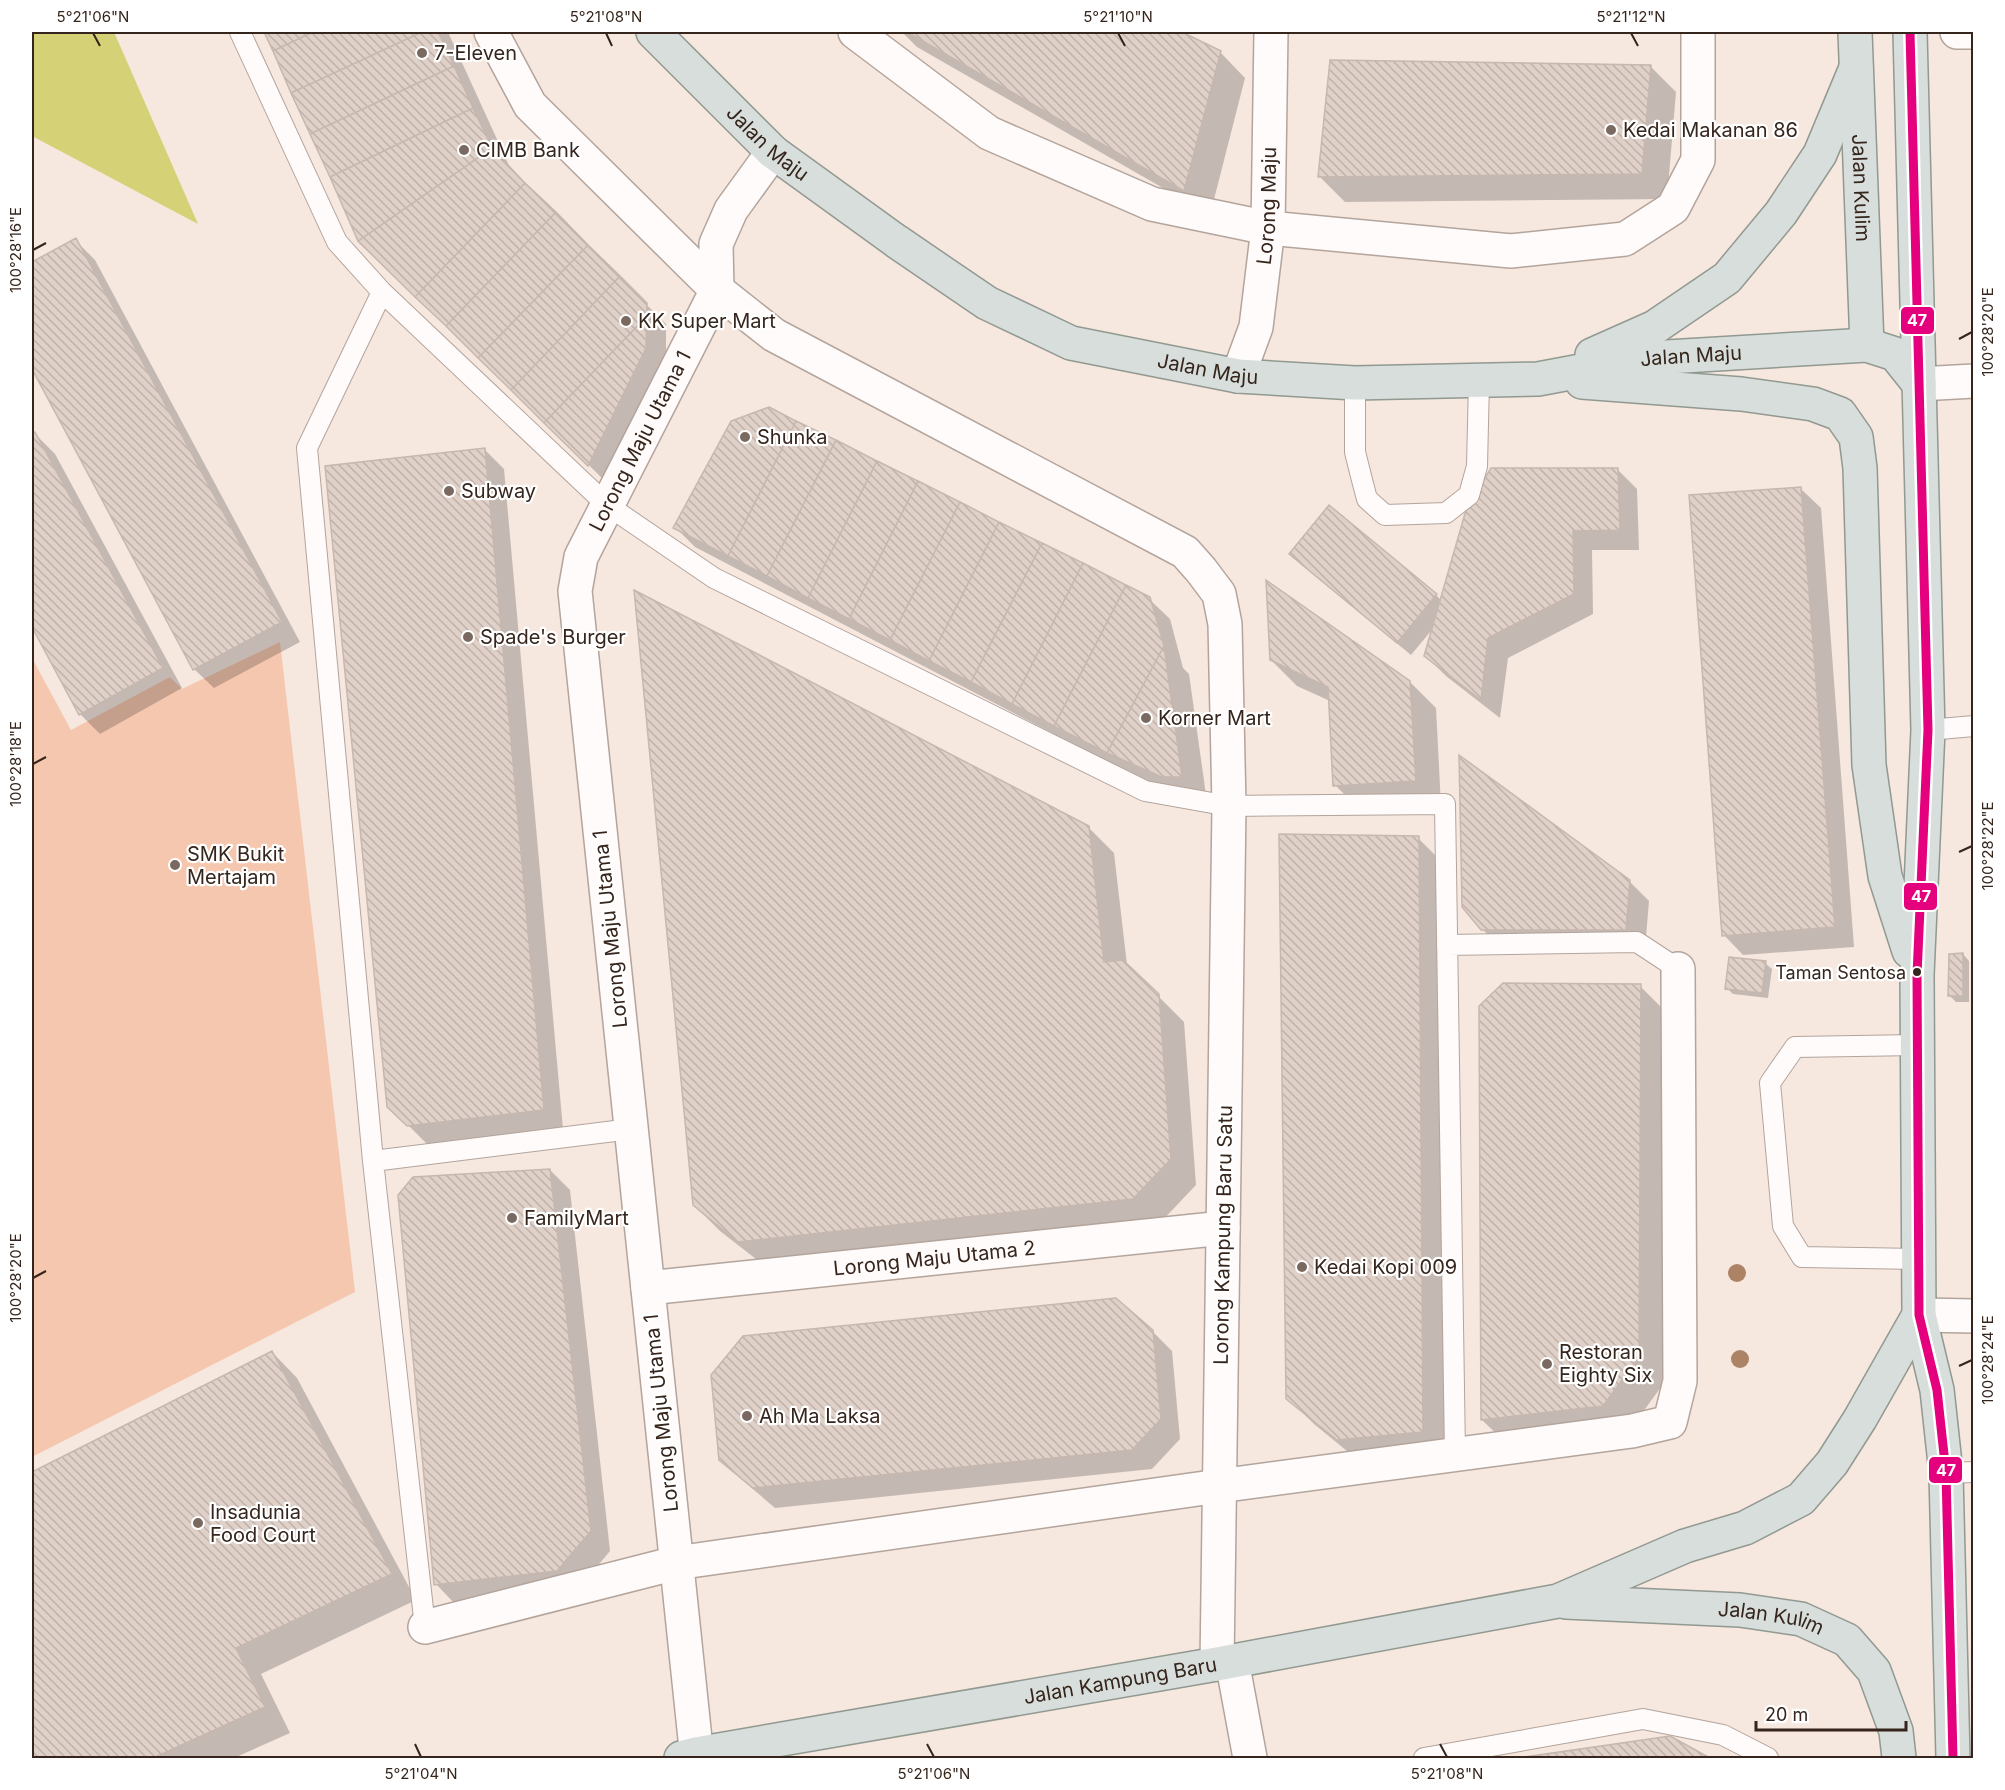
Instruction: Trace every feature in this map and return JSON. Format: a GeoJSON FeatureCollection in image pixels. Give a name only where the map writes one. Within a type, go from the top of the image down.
{"type":"FeatureCollection","features":[{"type":"Feature","properties":{"kind":"main road","name":"Jalan Maju"},"geometry":{"type":"LineString","coordinates":[[655,32],[773,152],[896,241],[987,303],[1071,343],[1238,376],[1355,383],[1538,379],[1650,358],[1867,345]]}},
{"type":"Feature","properties":{"kind":"main road","name":"Jalan Kulim"},"geometry":{"type":"LineString","coordinates":[[1855,32],[1867,345]]}},
{"type":"Feature","properties":{"kind":"main road"},"geometry":{"type":"LineString","coordinates":[[1910,32],[1928,730],[1917,975],[1919,1315],[1960,1473],[1962,1724],[1953,1758]]}},
{"type":"Feature","properties":{"kind":"main road"},"geometry":{"type":"LineString","coordinates":[[1538,379],[1655,327],[1727,278],[1781,213],[1820,154],[1856,69]]}},
{"type":"Feature","properties":{"kind":"main road"},"geometry":{"type":"LineString","coordinates":[[1867,345],[1895,354],[1919,384]]}},
{"type":"Feature","properties":{"kind":"main road"},"geometry":{"type":"LineString","coordinates":[[1538,379],[1742,394],[1813,404],[1840,414],[1857,437],[1860,468],[1869,765],[1885,876],[1917,975]]}},
{"type":"Feature","properties":{"kind":"main road"},"geometry":{"type":"LineString","coordinates":[[1558,1601],[1685,1546],[1745,1528],[1801,1499],[1838,1454],[1919,1315]]}},
{"type":"Feature","properties":{"kind":"main road","name":"Jalan Kulim"},"geometry":{"type":"LineString","coordinates":[[1558,1601],[1740,1610],[1801,1619],[1847,1640],[1874,1671],[1896,1731],[1899,1758]]}},
{"type":"Feature","properties":{"kind":"main road","name":"Jalan Kampung Baru"},"geometry":{"type":"LineString","coordinates":[[691,1757],[1224,1663],[1558,1601]]}},
{"type":"Feature","properties":{"kind":"street"},"geometry":{"type":"LineString","coordinates":[[491,32],[530,105],[717,290]]}},
{"type":"Feature","properties":{"kind":"street"},"geometry":{"type":"LineString","coordinates":[[855,32],[989,134],[1152,204],[1268,228],[1511,251],[1625,239],[1673,208],[1698,160],[1698,32]]}},
{"type":"Feature","properties":{"kind":"street","name":"Lorong Maju"},"geometry":{"type":"LineString","coordinates":[[1238,376],[1256,327],[1268,228],[1271,32]]}},
{"type":"Feature","properties":{"kind":"street"},"geometry":{"type":"LineString","coordinates":[[1957,32],[1974,32]]}},
{"type":"Feature","properties":{"kind":"street","name":"Lorong Maju Utama 1"},"geometry":{"type":"LineString","coordinates":[[691,1757],[676,1563],[575,591],[581,557],[717,290],[716,244],[731,210],[773,152]]}},
{"type":"Feature","properties":{"kind":"street","name":"Lorong Kampung Baru Satu"},"geometry":{"type":"LineString","coordinates":[[717,290],[774,335],[1185,552],[1202,570],[1219,594],[1225,624],[1229,806],[1219,1486],[1224,1663],[1250,1758]]}},
{"type":"Feature","properties":{"kind":"street"},"geometry":{"type":"LineString","coordinates":[[1919,384],[1974,381]]}},
{"type":"Feature","properties":{"kind":"street"},"geometry":{"type":"LineString","coordinates":[[425,1627],[676,1563],[1219,1486],[1632,1431],[1670,1422],[1680,1381],[1678,969]]}},
{"type":"Feature","properties":{"kind":"street","name":"Lorong Maju Utama 2"},"geometry":{"type":"LineString","coordinates":[[648,1288],[1223,1228]]}},
{"type":"Feature","properties":{"kind":"street"},"geometry":{"type":"LineString","coordinates":[[1919,1315],[1974,1316]]}},
{"type":"Feature","properties":{"kind":"lane"},"geometry":{"type":"LineString","coordinates":[[240,32],[337,242],[382,292],[607,505],[714,578],[1145,791],[1229,806],[1445,804],[1455,1454]]}},
{"type":"Feature","properties":{"kind":"lane"},"geometry":{"type":"LineString","coordinates":[[382,292],[307,448],[373,1161],[425,1627]]}},
{"type":"Feature","properties":{"kind":"lane"},"geometry":{"type":"LineString","coordinates":[[1355,383],[1355,452],[1367,499],[1385,514],[1405,514],[1446,513],[1468,495],[1477,466],[1479,381]]}},
{"type":"Feature","properties":{"kind":"lane"},"geometry":{"type":"LineString","coordinates":[[1928,730],[1974,726]]}},
{"type":"Feature","properties":{"kind":"lane"},"geometry":{"type":"LineString","coordinates":[[1447,945],[1638,942],[1678,969]]}},
{"type":"Feature","properties":{"kind":"lane"},"geometry":{"type":"LineString","coordinates":[[1917,1045],[1795,1047],[1770,1083],[1783,1226],[1802,1257],[1918,1259]]}},
{"type":"Feature","properties":{"kind":"lane"},"geometry":{"type":"LineString","coordinates":[[373,1161],[631,1129]]}},
{"type":"Feature","properties":{"kind":"lane"},"geometry":{"type":"LineString","coordinates":[[1424,1758],[1643,1719],[1723,1735],[1768,1758]]}},
{"type":"Feature","properties":{"kind":"shaded area"},"geometry":{"type":"Polygon","coordinates":[[[32,32],[114,32],[198,224],[32,136],[32,32]]]}},
{"type":"Feature","properties":{"kind":"shaded area","name":"SMK Bukit Mertajam"},"geometry":{"type":"Polygon","coordinates":[[[280,642],[355,1292],[32,1457],[32,658],[71,730],[170,677],[182,689],[280,642]]]}},
{"type":"Feature","properties":{"kind":"building"},"geometry":{"type":"Polygon","coordinates":[[[264,32],[313,32],[273,51],[264,32]]]}},
{"type":"Feature","properties":{"kind":"building"},"geometry":{"type":"Polygon","coordinates":[[[313,32],[422,32],[291,93],[273,51],[313,32]]]}},
{"type":"Feature","properties":{"kind":"building"},"geometry":{"type":"Polygon","coordinates":[[[422,32],[438,32],[454,66],[310,134],[291,93],[422,32]]]}},
{"type":"Feature","properties":{"kind":"building"},"geometry":{"type":"Polygon","coordinates":[[[907,32],[1182,32],[1221,51],[1184,191],[907,32]]]}},
{"type":"Feature","properties":{"kind":"building"},"geometry":{"type":"Polygon","coordinates":[[[1330,60],[1651,65],[1642,174],[1318,177],[1330,60]]]}},
{"type":"Feature","properties":{"kind":"building"},"geometry":{"type":"Polygon","coordinates":[[[454,66],[473,108],[330,177],[310,134],[454,66]]]}},
{"type":"Feature","properties":{"kind":"building"},"geometry":{"type":"Polygon","coordinates":[[[473,108],[492,148],[358,241],[330,177],[473,108]]]}},
{"type":"Feature","properties":{"kind":"building"},"geometry":{"type":"Polygon","coordinates":[[[492,148],[525,183],[415,297],[358,241],[492,148]]]}},
{"type":"Feature","properties":{"kind":"building"},"geometry":{"type":"Polygon","coordinates":[[[525,183],[556,212],[446,326],[415,297],[525,183]]]}},
{"type":"Feature","properties":{"kind":"building"},"geometry":{"type":"Polygon","coordinates":[[[556,212],[588,245],[478,358],[446,326],[556,212]]]}},
{"type":"Feature","properties":{"kind":"building"},"geometry":{"type":"Polygon","coordinates":[[[76,238],[282,622],[193,670],[32,369],[32,262],[76,238]]]}},
{"type":"Feature","properties":{"kind":"building"},"geometry":{"type":"Polygon","coordinates":[[[588,245],[620,276],[511,390],[478,358],[588,245]]]}},
{"type":"Feature","properties":{"kind":"building"},"geometry":{"type":"Polygon","coordinates":[[[620,276],[647,303],[647,316],[544,423],[511,390],[620,276]]]}},
{"type":"Feature","properties":{"kind":"building"},"geometry":{"type":"Polygon","coordinates":[[[647,316],[646,348],[588,466],[544,423],[647,316]]]}},
{"type":"Feature","properties":{"kind":"building"},"geometry":{"type":"Polygon","coordinates":[[[769,407],[796,421],[728,556],[673,528],[731,421],[769,407]]]}},
{"type":"Feature","properties":{"kind":"building"},"geometry":{"type":"Polygon","coordinates":[[[796,421],[836,440],[767,576],[728,556],[796,421]]]}},
{"type":"Feature","properties":{"kind":"building"},"geometry":{"type":"Polygon","coordinates":[[[35,432],[163,668],[79,715],[32,627],[32,434],[35,432]]]}},
{"type":"Feature","properties":{"kind":"building"},"geometry":{"type":"Polygon","coordinates":[[[836,440],[877,461],[808,598],[767,576],[836,440]]]}},
{"type":"Feature","properties":{"kind":"building"},"geometry":{"type":"Polygon","coordinates":[[[485,448],[544,1110],[407,1126],[387,1107],[325,466],[485,448]]]}},
{"type":"Feature","properties":{"kind":"building"},"geometry":{"type":"Polygon","coordinates":[[[877,461],[918,481],[849,619],[808,598],[877,461]]]}},
{"type":"Feature","properties":{"kind":"building"},"geometry":{"type":"Polygon","coordinates":[[[1491,468],[1618,468],[1620,530],[1573,531],[1574,594],[1488,638],[1481,700],[1424,656],[1466,510],[1491,468]]]}},
{"type":"Feature","properties":{"kind":"building"},"geometry":{"type":"Polygon","coordinates":[[[918,481],[960,502],[890,640],[849,619],[918,481]]]}},
{"type":"Feature","properties":{"kind":"building"},"geometry":{"type":"Polygon","coordinates":[[[1801,487],[1835,927],[1722,936],[1689,495],[1801,487]]]}},
{"type":"Feature","properties":{"kind":"building"},"geometry":{"type":"Polygon","coordinates":[[[960,502],[999,522],[929,661],[890,640],[960,502]]]}},
{"type":"Feature","properties":{"kind":"building"},"geometry":{"type":"Polygon","coordinates":[[[1329,505],[1437,594],[1397,643],[1289,554],[1329,505]]]}},
{"type":"Feature","properties":{"kind":"building"},"geometry":{"type":"Polygon","coordinates":[[[999,522],[1042,543],[971,682],[929,661],[999,522]]]}},
{"type":"Feature","properties":{"kind":"building"},"geometry":{"type":"Polygon","coordinates":[[[1042,543],[1083,563],[1012,704],[971,682],[1042,543]]]}},
{"type":"Feature","properties":{"kind":"building"},"geometry":{"type":"Polygon","coordinates":[[[1083,563],[1126,585],[1054,726],[1012,704],[1083,563]]]}},
{"type":"Feature","properties":{"kind":"building"},"geometry":{"type":"Polygon","coordinates":[[[1266,580],[1410,681],[1416,781],[1333,786],[1328,687],[1270,660],[1266,580]]]}},
{"type":"Feature","properties":{"kind":"building"},"geometry":{"type":"Polygon","coordinates":[[[1126,585],[1150,597],[1164,646],[1107,753],[1054,726],[1126,585]]]}},
{"type":"Feature","properties":{"kind":"building"},"geometry":{"type":"Polygon","coordinates":[[[634,590],[1089,826],[1104,962],[1123,960],[1159,994],[1171,1159],[1133,1199],[738,1242],[693,1205],[634,590]]]}},
{"type":"Feature","properties":{"kind":"building"},"geometry":{"type":"Polygon","coordinates":[[[1164,646],[1182,777],[1162,777],[1107,753],[1164,646]]]}},
{"type":"Feature","properties":{"kind":"building"},"geometry":{"type":"Polygon","coordinates":[[[1459,755],[1630,880],[1626,930],[1481,930],[1462,907],[1459,755]]]}},
{"type":"Feature","properties":{"kind":"building"},"geometry":{"type":"Polygon","coordinates":[[[1279,834],[1419,836],[1423,1432],[1337,1440],[1286,1399],[1279,834]]]}},
{"type":"Feature","properties":{"kind":"building"},"geometry":{"type":"Polygon","coordinates":[[[1963,953],[1963,996],[1948,996],[1949,954],[1963,953]]]}},
{"type":"Feature","properties":{"kind":"building"},"geometry":{"type":"Polygon","coordinates":[[[1729,957],[1766,961],[1762,993],[1725,989],[1729,957]]]}},
{"type":"Feature","properties":{"kind":"building"},"geometry":{"type":"Polygon","coordinates":[[[1503,983],[1641,984],[1639,1357],[1603,1406],[1481,1420],[1479,1006],[1503,983]]]}},
{"type":"Feature","properties":{"kind":"building"},"geometry":{"type":"Polygon","coordinates":[[[550,1169],[591,1531],[557,1571],[434,1585],[398,1195],[413,1177],[550,1169]]]}},
{"type":"Feature","properties":{"kind":"building"},"geometry":{"type":"Polygon","coordinates":[[[1116,1298],[1153,1330],[1161,1419],[1132,1450],[753,1488],[719,1460],[711,1375],[743,1336],[1116,1298]]]}},
{"type":"Feature","properties":{"kind":"building","name":"Insadunia Food Court"},"geometry":{"type":"Polygon","coordinates":[[[272,1351],[392,1574],[236,1648],[265,1707],[153,1758],[32,1758],[32,1472],[272,1351]]]}},
{"type":"Feature","properties":{"kind":"building"},"geometry":{"type":"Polygon","coordinates":[[[1670,1736],[1710,1758],[1518,1758],[1670,1736]]]}},
{"type":"Feature","properties":{"kind":"transit line","name":"47"},"geometry":{"type":"LineString","coordinates":[[1910,32],[1928,730],[1917,975],[1919,1315],[1937,1390],[1946,1473],[1953,1758]]}},
{"type":"Feature","properties":{"kind":"place","name":"7-Eleven"},"geometry":{"type":"Point","coordinates":[422,53]}},
{"type":"Feature","properties":{"kind":"place","name":"Kedai Makanan 86"},"geometry":{"type":"Point","coordinates":[1611,130]}},
{"type":"Feature","properties":{"kind":"place","name":"CIMB Bank"},"geometry":{"type":"Point","coordinates":[464,150]}},
{"type":"Feature","properties":{"kind":"place","name":"KK Super Mart"},"geometry":{"type":"Point","coordinates":[626,321]}},
{"type":"Feature","properties":{"kind":"place","name":"Shunka"},"geometry":{"type":"Point","coordinates":[745,437]}},
{"type":"Feature","properties":{"kind":"place","name":"Subway"},"geometry":{"type":"Point","coordinates":[449,491]}},
{"type":"Feature","properties":{"kind":"place","name":"Spade's Burger"},"geometry":{"type":"Point","coordinates":[468,637]}},
{"type":"Feature","properties":{"kind":"place","name":"Korner Mart"},"geometry":{"type":"Point","coordinates":[1146,718]}},
{"type":"Feature","properties":{"kind":"place","name":"SMK Bukit Mertajam"},"geometry":{"type":"Point","coordinates":[175,865]}},
{"type":"Feature","properties":{"kind":"place","name":"Taman Sentosa"},"geometry":{"type":"Point","coordinates":[1917,972]}},
{"type":"Feature","properties":{"kind":"place","name":"FamilyMart"},"geometry":{"type":"Point","coordinates":[512,1218]}},
{"type":"Feature","properties":{"kind":"place","name":"Kedai Kopi 009"},"geometry":{"type":"Point","coordinates":[1302,1267]}},
{"type":"Feature","properties":{"kind":"place","name":"Restoran Eighty Six"},"geometry":{"type":"Point","coordinates":[1547,1364]}},
{"type":"Feature","properties":{"kind":"place","name":"Ah Ma Laksa"},"geometry":{"type":"Point","coordinates":[747,1416]}},
{"type":"Feature","properties":{"kind":"place","name":"Insadunia Food Court"},"geometry":{"type":"Point","coordinates":[198,1523]}}]}
